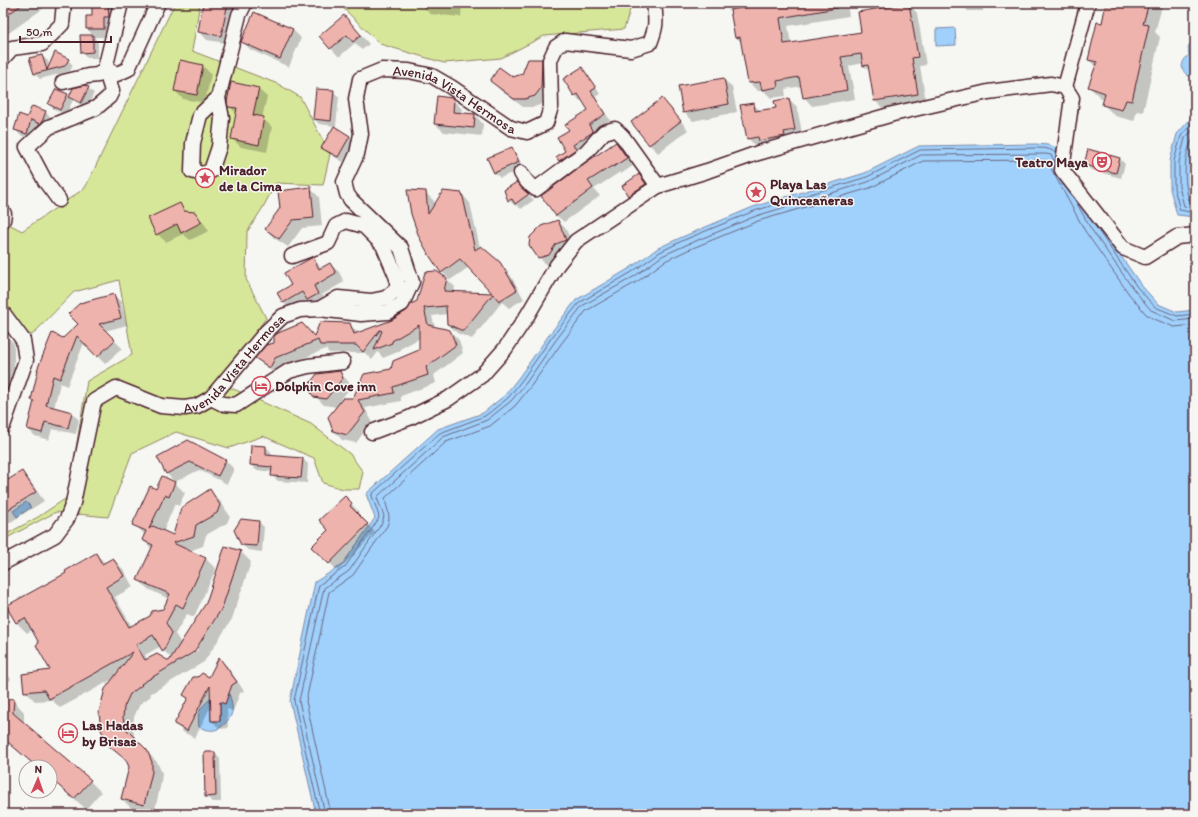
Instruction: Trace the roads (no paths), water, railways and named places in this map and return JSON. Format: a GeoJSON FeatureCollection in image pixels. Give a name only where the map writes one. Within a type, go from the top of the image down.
{"type":"FeatureCollection","features":[{"type":"Feature","properties":{"kind":"street"},"geometry":{"type":"LineString","coordinates":[[3,58],[12,48],[42,44],[62,24],[64,3]]}},
{"type":"Feature","properties":{"kind":"street"},"geometry":{"type":"LineString","coordinates":[[59,200],[45,181],[27,147],[49,127],[96,108],[109,97],[112,91],[105,69],[121,3]]}},
{"type":"Feature","properties":{"kind":"street"},"geometry":{"type":"LineString","coordinates":[[105,69],[118,74],[128,69],[158,3]]}},
{"type":"Feature","properties":{"kind":"street"},"geometry":{"type":"LineString","coordinates":[[218,98],[200,115],[193,143],[192,171],[202,174],[211,171],[219,147],[222,118],[218,98],[239,15],[245,3]]}},
{"type":"Feature","properties":{"kind":"street","name":"Avenida Vista Hermosa"},"geometry":{"type":"LineString","coordinates":[[3,563],[55,535],[68,519],[73,503],[94,401],[116,388],[161,406],[185,408],[197,406],[211,398],[267,332],[283,316],[300,310],[319,309],[361,314],[388,312],[402,304],[412,282],[400,248],[346,194],[344,182],[357,154],[361,134],[356,99],[360,79],[382,70],[409,71],[432,76],[511,128],[527,132],[546,123],[551,107],[550,60],[556,47],[565,41],[631,49],[650,43],[655,31],[656,23],[654,3]]}},
{"type":"Feature","properties":{"kind":"street"},"geometry":{"type":"LineString","coordinates":[[1065,87],[1088,3]]}},
{"type":"Feature","properties":{"kind":"street"},"geometry":{"type":"LineString","coordinates":[[63,82],[98,75],[105,69]]}},
{"type":"Feature","properties":{"kind":"street"},"geometry":{"type":"LineString","coordinates":[[372,432],[409,418],[448,399],[482,375],[505,349],[527,316],[557,265],[576,241],[658,186],[758,153],[893,114],[988,92],[1051,84],[1065,87],[1072,98],[1062,170],[1123,248],[1145,257],[1177,237],[1195,235]]}},
{"type":"Feature","properties":{"kind":"street"},"geometry":{"type":"LineString","coordinates":[[521,173],[524,180],[536,189],[586,152],[604,132],[615,129],[623,137],[658,186]]}},
{"type":"Feature","properties":{"kind":"street"},"geometry":{"type":"LineString","coordinates":[[3,212],[3,220]]}},
{"type":"Feature","properties":{"kind":"street"},"geometry":{"type":"LineString","coordinates":[[292,256],[328,243],[336,226],[346,221],[364,226],[383,245],[397,278],[397,289],[386,298],[371,301],[338,298],[319,309]]}},
{"type":"Feature","properties":{"kind":"street"},"geometry":{"type":"LineString","coordinates":[[3,312],[23,340],[26,360],[3,426]]}},
{"type":"Feature","properties":{"kind":"street"},"geometry":{"type":"LineString","coordinates":[[211,398],[223,404],[236,405],[288,371],[308,366],[343,362]]}},
{"type":"Feature","properties":{"kind":"water"},"geometry":{"type":"Polygon","coordinates":[[[955,28],[956,45],[936,46],[936,29],[955,28]]]}},
{"type":"Feature","properties":{"kind":"water"},"geometry":{"type":"Polygon","coordinates":[[[1195,42],[1195,71],[1189,76],[1182,69],[1182,66],[1184,60],[1189,55],[1188,47],[1191,43],[1195,42]]]}},
{"type":"Feature","properties":{"kind":"water"},"geometry":{"type":"Polygon","coordinates":[[[1195,114],[1195,217],[1177,215],[1170,189],[1170,161],[1177,134],[1195,114]]]}},
{"type":"Feature","properties":{"kind":"water"},"geometry":{"type":"Polygon","coordinates":[[[1048,145],[1057,148],[1098,223],[1141,285],[1158,304],[1177,312],[1195,310],[1195,814],[316,814],[290,701],[315,582],[342,565],[375,518],[366,494],[438,429],[483,413],[505,395],[576,300],[630,268],[658,248],[753,207],[865,173],[919,146],[1048,145]]]}},
{"type":"Feature","properties":{"kind":"water"},"geometry":{"type":"Polygon","coordinates":[[[26,502],[31,507],[17,517],[13,511],[26,502]]]}},
{"type":"Feature","properties":{"kind":"water"},"geometry":{"type":"Polygon","coordinates":[[[229,693],[232,712],[226,723],[215,730],[199,727],[198,718],[200,711],[203,705],[210,699],[211,721],[220,721],[220,702],[229,693]]]}},
{"type":"Feature","properties":{"kind":"place","name":"Teatro Maya"},"geometry":{"type":"Point","coordinates":[1102,162]}},
{"type":"Feature","properties":{"kind":"place","name":"Mirador de la Cima"},"geometry":{"type":"Point","coordinates":[205,178]}},
{"type":"Feature","properties":{"kind":"place","name":"Playa Las Quinceañeras"},"geometry":{"type":"Point","coordinates":[756,192]}},
{"type":"Feature","properties":{"kind":"place","name":"Dolphin Cove inn"},"geometry":{"type":"Point","coordinates":[261,386]}},
{"type":"Feature","properties":{"kind":"place","name":"Las Hadas by Brisas"},"geometry":{"type":"Point","coordinates":[68,733]}}]}
